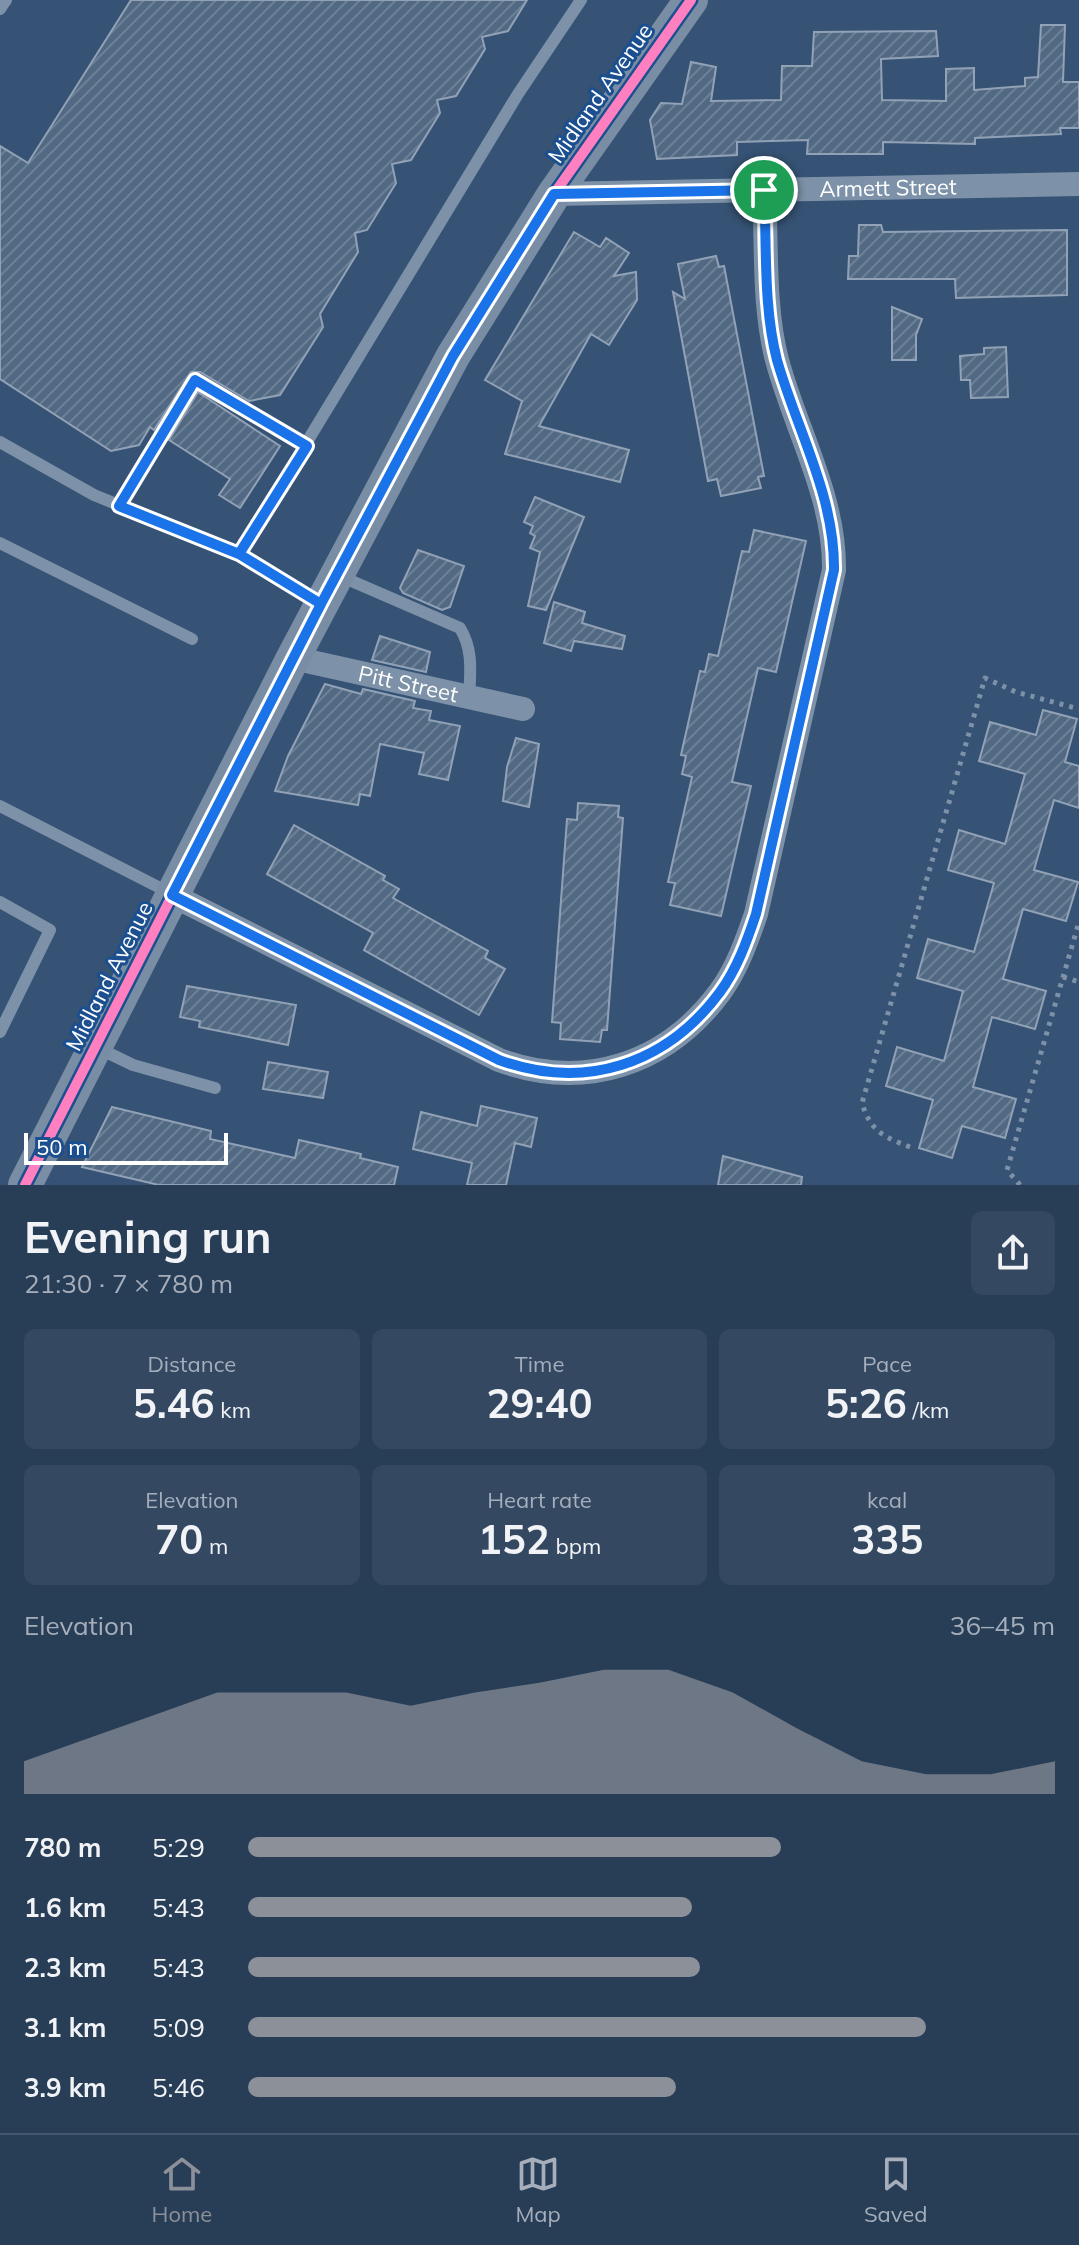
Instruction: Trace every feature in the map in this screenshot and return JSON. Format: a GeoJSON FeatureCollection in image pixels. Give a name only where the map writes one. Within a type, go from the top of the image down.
{"type":"FeatureCollection","features":[{"type":"Feature","properties":{"kind":"street","name":"Midland Avenue"},"geometry":{"type":"LineString","coordinates":[[25,1185],[328,589],[453,356],[554,194],[691,0]]}},
{"type":"Feature","properties":{"kind":"street","name":"Armett Street"},"geometry":{"type":"LineString","coordinates":[[554,194],[1079,184]]}},
{"type":"Feature","properties":{"kind":"street"},"geometry":{"type":"LineString","coordinates":[[172,895],[499,1060],[528,1071],[558,1075],[591,1073],[624,1065],[677,1036],[701,1015],[729,977],[756,914],[834,570],[835,540],[828,507],[777,359],[770,318],[764,190]]}},
{"type":"Feature","properties":{"kind":"street","name":"Pitt Street"},"geometry":{"type":"LineString","coordinates":[[293,658],[469,700],[523,709]]}},
{"type":"Feature","properties":{"kind":"lane"},"geometry":{"type":"LineString","coordinates":[[0,9],[6,0]]}},
{"type":"Feature","properties":{"kind":"lane"},"geometry":{"type":"LineString","coordinates":[[239,554],[509,108],[581,0]]}},
{"type":"Feature","properties":{"kind":"lane"},"geometry":{"type":"LineString","coordinates":[[119,506],[195,380],[307,446]]}},
{"type":"Feature","properties":{"kind":"lane"},"geometry":{"type":"LineString","coordinates":[[0,442],[119,506],[328,589],[460,628],[468,641],[471,661],[469,700]]}},
{"type":"Feature","properties":{"kind":"lane"},"geometry":{"type":"LineString","coordinates":[[0,543],[192,639]]}},
{"type":"Feature","properties":{"kind":"lane"},"geometry":{"type":"LineString","coordinates":[[0,806],[172,895]]}},
{"type":"Feature","properties":{"kind":"lane"},"geometry":{"type":"LineString","coordinates":[[0,902],[50,930],[0,1032]]}},
{"type":"Feature","properties":{"kind":"lane"},"geometry":{"type":"LineString","coordinates":[[95,1047],[133,1065],[215,1088]]}},
{"type":"Feature","properties":{"kind":"path"},"geometry":{"type":"LineString","coordinates":[[910,1147],[876,1133],[867,1120],[862,1103],[985,678],[1016,692],[1079,709]]}},
{"type":"Feature","properties":{"kind":"path"},"geometry":{"type":"LineString","coordinates":[[1020,1185],[1007,1170],[1079,922]]}},
{"type":"Feature","properties":{"kind":"path"},"geometry":{"type":"LineString","coordinates":[[1063,977],[1079,982]]}},
{"type":"Feature","properties":{"kind":"building"},"geometry":{"type":"Polygon","coordinates":[[[131,0],[527,0],[508,31],[482,37],[485,49],[456,96],[437,100],[440,113],[411,160],[392,164],[396,183],[367,230],[355,233],[358,252],[320,314],[323,327],[280,395],[249,401],[200,372],[191,372],[154,430],[150,427],[139,445],[111,451],[0,379],[0,146],[28,163],[131,0]]]}},
{"type":"Feature","properties":{"kind":"building"},"geometry":{"type":"Polygon","coordinates":[[[1041,25],[1065,25],[1063,82],[1079,82],[1079,128],[1060,128],[1061,134],[975,138],[975,144],[883,142],[883,154],[807,154],[808,140],[737,142],[737,155],[657,159],[650,120],[661,103],[682,104],[691,62],[716,67],[711,101],[781,100],[782,66],[812,66],[814,32],[936,31],[938,56],[881,59],[882,100],[946,101],[946,69],[974,68],[974,90],[1025,86],[1025,78],[1038,77],[1041,25]]]}},
{"type":"Feature","properties":{"kind":"building"},"geometry":{"type":"Polygon","coordinates":[[[859,225],[881,225],[883,232],[1067,230],[1067,295],[956,298],[955,279],[848,279],[849,256],[858,256],[859,225]]]}},
{"type":"Feature","properties":{"kind":"building"},"geometry":{"type":"Polygon","coordinates":[[[574,232],[600,247],[606,238],[629,253],[614,276],[636,272],[637,300],[609,345],[591,334],[539,426],[629,450],[620,482],[505,454],[522,401],[485,380],[574,232]]]}},
{"type":"Feature","properties":{"kind":"building"},"geometry":{"type":"Polygon","coordinates":[[[716,256],[719,267],[724,266],[764,476],[758,477],[761,488],[721,496],[717,479],[708,481],[673,292],[685,299],[678,264],[716,256]]]}},
{"type":"Feature","properties":{"kind":"building"},"geometry":{"type":"Polygon","coordinates":[[[892,307],[922,319],[916,335],[916,360],[892,360],[892,307]]]}},
{"type":"Feature","properties":{"kind":"building"},"geometry":{"type":"Polygon","coordinates":[[[1006,347],[1008,397],[971,398],[970,380],[961,380],[960,356],[984,354],[984,348],[1006,347]]]}},
{"type":"Feature","properties":{"kind":"building"},"geometry":{"type":"Polygon","coordinates":[[[198,392],[280,446],[240,508],[219,495],[230,479],[169,440],[198,392]]]}},
{"type":"Feature","properties":{"kind":"building"},"geometry":{"type":"Polygon","coordinates":[[[535,497],[584,517],[546,610],[528,606],[540,552],[530,548],[535,536],[530,533],[533,526],[524,522],[535,497]]]}},
{"type":"Feature","properties":{"kind":"building"},"geometry":{"type":"Polygon","coordinates":[[[754,530],[806,541],[776,672],[758,668],[732,782],[751,786],[721,916],[670,905],[675,883],[668,882],[692,777],[682,774],[686,756],[681,755],[700,671],[705,672],[709,654],[718,656],[742,551],[749,552],[754,530]]]}},
{"type":"Feature","properties":{"kind":"building"},"geometry":{"type":"Polygon","coordinates":[[[418,550],[464,566],[450,607],[442,610],[403,593],[400,588],[418,550]]]}},
{"type":"Feature","properties":{"kind":"building"},"geometry":{"type":"Polygon","coordinates":[[[554,602],[585,612],[582,623],[625,636],[622,649],[574,641],[571,651],[544,643],[554,602]]]}},
{"type":"Feature","properties":{"kind":"building"},"geometry":{"type":"Polygon","coordinates":[[[380,636],[430,652],[426,672],[372,660],[380,636]]]}},
{"type":"Feature","properties":{"kind":"building"},"geometry":{"type":"Polygon","coordinates":[[[325,684],[361,694],[363,689],[415,701],[413,708],[431,711],[429,720],[460,726],[448,780],[419,774],[424,753],[380,744],[370,796],[360,794],[358,805],[275,791],[288,756],[325,684]]]}},
{"type":"Feature","properties":{"kind":"building"},"geometry":{"type":"Polygon","coordinates":[[[1043,710],[1077,719],[1065,762],[1079,766],[1079,808],[1054,800],[1034,870],[1078,882],[1066,921],[1023,909],[1003,979],[1046,991],[1035,1029],[992,1017],[973,1087],[1016,1099],[1005,1138],[962,1126],[952,1158],[919,1148],[933,1100],[886,1086],[897,1047],[944,1061],[963,991],[917,978],[928,939],[974,952],[994,883],[948,870],[959,830],[1005,844],[1025,774],[979,761],[990,722],[1036,735],[1043,710]]]}},
{"type":"Feature","properties":{"kind":"building"},"geometry":{"type":"Polygon","coordinates":[[[516,738],[539,744],[529,807],[503,801],[507,767],[516,738]]]}},
{"type":"Feature","properties":{"kind":"building"},"geometry":{"type":"Polygon","coordinates":[[[578,803],[619,806],[618,817],[623,818],[607,1030],[602,1030],[600,1042],[560,1039],[561,1023],[552,1022],[567,819],[577,820],[578,803]]]}},
{"type":"Feature","properties":{"kind":"building"},"geometry":{"type":"Polygon","coordinates":[[[294,825],[385,876],[383,880],[399,889],[393,898],[488,951],[485,958],[505,969],[479,1015],[364,950],[373,933],[267,874],[294,825]]]}},
{"type":"Feature","properties":{"kind":"building"},"geometry":{"type":"Polygon","coordinates":[[[187,986],[296,1005],[288,1045],[199,1027],[200,1021],[180,1017],[187,986]]]}},
{"type":"Feature","properties":{"kind":"building"},"geometry":{"type":"Polygon","coordinates":[[[268,1062],[328,1072],[323,1098],[263,1089],[268,1062]]]}},
{"type":"Feature","properties":{"kind":"building"},"geometry":{"type":"Polygon","coordinates":[[[481,1106],[537,1118],[531,1147],[515,1143],[506,1185],[467,1185],[472,1163],[413,1149],[421,1112],[477,1126],[481,1106]]]}},
{"type":"Feature","properties":{"kind":"building"},"geometry":{"type":"Polygon","coordinates":[[[112,1107],[211,1131],[210,1139],[295,1158],[299,1140],[361,1154],[360,1158],[398,1167],[394,1185],[159,1185],[82,1167],[112,1107]]]}},
{"type":"Feature","properties":{"kind":"building"},"geometry":{"type":"Polygon","coordinates":[[[723,1156],[802,1177],[801,1185],[718,1185],[723,1156]]]}},
{"type":"Feature","properties":{"kind":"cycle path"},"geometry":{"type":"LineString","coordinates":[[25,1185],[293,658],[453,356],[554,194],[691,0]]}},
{"type":"Feature","properties":{"kind":"cycle path"},"geometry":{"type":"LineString","coordinates":[[172,895],[499,1060],[531,1069],[562,1073],[592,1071],[621,1065],[649,1054],[675,1038],[720,992],[736,964],[756,914],[834,570],[828,516],[785,386],[773,339],[768,297],[764,190]]}},
{"type":"Feature","properties":{"kind":"route"},"geometry":{"type":"LineString","coordinates":[[764,190],[554,194],[453,356],[321,604],[239,554],[119,506],[195,380],[307,446],[239,554],[321,604],[172,895],[499,1060],[528,1071],[558,1075],[591,1073],[624,1065],[677,1036],[701,1015],[722,990],[742,953],[756,914],[828,608],[834,570],[835,540],[828,507],[777,359],[770,318],[764,190]]}}]}
